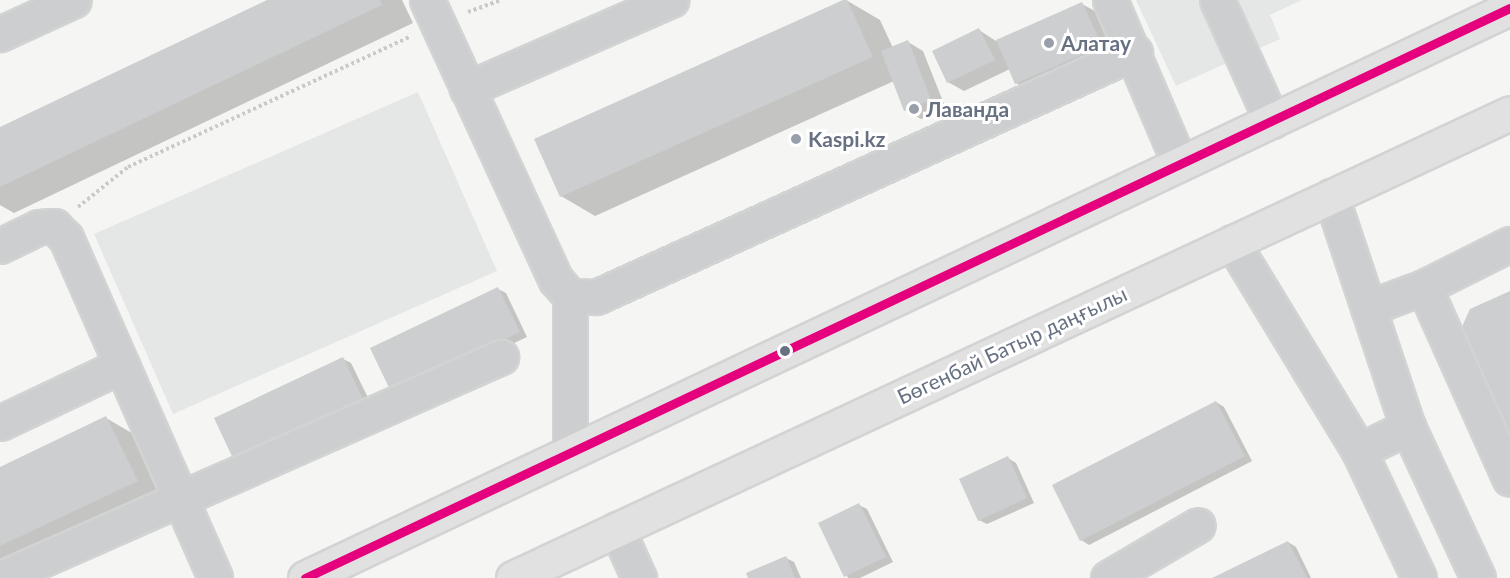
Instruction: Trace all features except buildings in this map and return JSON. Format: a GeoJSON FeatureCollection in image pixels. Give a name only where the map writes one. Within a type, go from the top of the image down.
{"type":"FeatureCollection","features":[{"type":"Feature","properties":{"kind":"main road"},"geometry":{"type":"LineString","coordinates":[[305,578],[1510,8]]}},
{"type":"Feature","properties":{"kind":"main road","name":"Бөгенбай Батыр даңғылы"},"geometry":{"type":"LineString","coordinates":[[513,578],[1510,113]]}},
{"type":"Feature","properties":{"kind":"street"},"geometry":{"type":"LineString","coordinates":[[0,34],[74,0]]}},
{"type":"Feature","properties":{"kind":"street"},"geometry":{"type":"LineString","coordinates":[[467,89],[671,0]]}},
{"type":"Feature","properties":{"kind":"street"},"geometry":{"type":"LineString","coordinates":[[1110,0],[1180,164]]}},
{"type":"Feature","properties":{"kind":"street"},"geometry":{"type":"LineString","coordinates":[[1217,0],[1272,121]]}},
{"type":"Feature","properties":{"kind":"street"},"geometry":{"type":"LineString","coordinates":[[432,12],[556,280],[570,296],[570,452]]}},
{"type":"Feature","properties":{"kind":"street"},"geometry":{"type":"LineString","coordinates":[[570,296],[596,297],[1134,52]]}},
{"type":"Feature","properties":{"kind":"street"},"geometry":{"type":"LineString","coordinates":[[1331,196],[1408,427],[1478,578]]}},
{"type":"Feature","properties":{"kind":"street"},"geometry":{"type":"LineString","coordinates":[[0,246],[39,227],[54,226],[66,238],[215,578]]}},
{"type":"Feature","properties":{"kind":"street"},"geometry":{"type":"LineString","coordinates":[[1232,242],[1359,451],[1419,578]]}},
{"type":"Feature","properties":{"kind":"street"},"geometry":{"type":"LineString","coordinates":[[1368,308],[1424,287],[1510,244]]}},
{"type":"Feature","properties":{"kind":"street"},"geometry":{"type":"LineString","coordinates":[[1424,287],[1510,479]]}},
{"type":"Feature","properties":{"kind":"street"},"geometry":{"type":"LineString","coordinates":[[1,578],[501,357]]}},
{"type":"Feature","properties":{"kind":"street"},"geometry":{"type":"LineString","coordinates":[[0,423],[122,365]]}},
{"type":"Feature","properties":{"kind":"street"},"geometry":{"type":"LineString","coordinates":[[1359,451],[1408,427]]}},
{"type":"Feature","properties":{"kind":"street"},"geometry":{"type":"LineString","coordinates":[[1108,578],[1198,525]]}},
{"type":"Feature","properties":{"kind":"street"},"geometry":{"type":"LineString","coordinates":[[617,530],[639,578]]}},
{"type":"Feature","properties":{"kind":"path"},"geometry":{"type":"LineString","coordinates":[[54,226],[128,167],[432,12],[501,0]]}},
{"type":"Feature","properties":{"kind":"shaded area"},"geometry":{"type":"Polygon","coordinates":[[[1136,0],[1302,0],[1270,15],[1280,39],[1176,86],[1136,0]]]}},
{"type":"Feature","properties":{"kind":"shaded area"},"geometry":{"type":"Polygon","coordinates":[[[418,92],[497,271],[173,414],[94,234],[418,92]]]}},
{"type":"Feature","properties":{"kind":"transit line"},"geometry":{"type":"LineString","coordinates":[[305,578],[1510,8]]}},
{"type":"Feature","properties":{"kind":"place","name":"Алатау"},"geometry":{"type":"Point","coordinates":[1049,43]}},
{"type":"Feature","properties":{"kind":"place","name":"Лаванда"},"geometry":{"type":"Point","coordinates":[914,109]}},
{"type":"Feature","properties":{"kind":"place","name":"Kaspi.kz"},"geometry":{"type":"Point","coordinates":[796,139]}}]}
